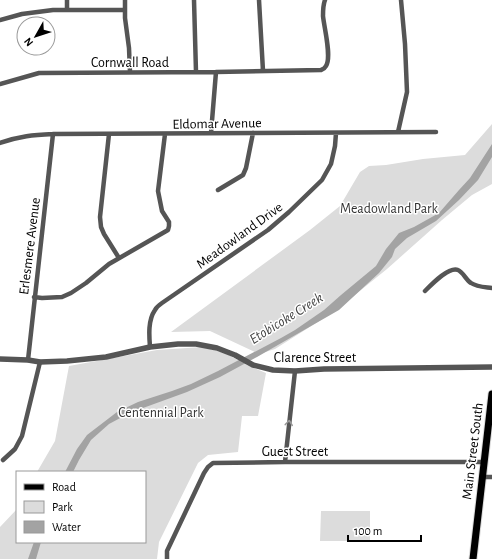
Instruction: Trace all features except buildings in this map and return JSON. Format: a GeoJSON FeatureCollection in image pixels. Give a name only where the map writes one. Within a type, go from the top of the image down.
{"type":"FeatureCollection","features":[{"type":"Feature","properties":{"kind":"main road","name":"Main Street South"},"geometry":{"type":"LineString","coordinates":[[473,559],[492,394]]}},
{"type":"Feature","properties":{"kind":"street"},"geometry":{"type":"LineString","coordinates":[[67,0],[67,10]]}},
{"type":"Feature","properties":{"kind":"street"},"geometry":{"type":"LineString","coordinates":[[125,0],[124,10],[129,48],[130,72]]}},
{"type":"Feature","properties":{"kind":"street"},"geometry":{"type":"LineString","coordinates":[[194,0],[196,72]]}},
{"type":"Feature","properties":{"kind":"street"},"geometry":{"type":"LineString","coordinates":[[259,0],[263,71]]}},
{"type":"Feature","properties":{"kind":"street","name":"Cornwall Road"},"geometry":{"type":"LineString","coordinates":[[0,84],[39,73],[321,70],[327,65],[328,62],[323,16],[325,0]]}},
{"type":"Feature","properties":{"kind":"street"},"geometry":{"type":"LineString","coordinates":[[398,132],[407,92],[406,44],[401,0]]}},
{"type":"Feature","properties":{"kind":"street"},"geometry":{"type":"LineString","coordinates":[[0,20],[22,14],[53,10],[124,10]]}},
{"type":"Feature","properties":{"kind":"street"},"geometry":{"type":"LineString","coordinates":[[211,133],[216,72]]}},
{"type":"Feature","properties":{"kind":"street","name":"Eldomar Avenue"},"geometry":{"type":"LineString","coordinates":[[0,143],[26,136],[54,134],[436,132]]}},
{"type":"Feature","properties":{"kind":"street"},"geometry":{"type":"LineString","coordinates":[[218,190],[243,175],[246,168],[253,133]]}},
{"type":"Feature","properties":{"kind":"street","name":"Meadowland Drive"},"geometry":{"type":"LineString","coordinates":[[150,347],[150,325],[155,310],[162,303],[268,230],[290,212],[322,180],[331,164],[336,133]]}},
{"type":"Feature","properties":{"kind":"street","name":"Erlesmere Avenue"},"geometry":{"type":"LineString","coordinates":[[28,360],[34,297],[54,134]]}},
{"type":"Feature","properties":{"kind":"street"},"geometry":{"type":"LineString","coordinates":[[108,134],[100,217],[101,227],[104,234],[119,258]]}},
{"type":"Feature","properties":{"kind":"street"},"geometry":{"type":"LineString","coordinates":[[34,297],[42,298],[62,296],[71,293],[109,264],[168,230],[169,222],[162,211],[158,191],[165,134]]}},
{"type":"Feature","properties":{"kind":"street"},"geometry":{"type":"LineString","coordinates":[[425,291],[439,278],[454,269],[459,270],[472,284],[492,288]]}},
{"type":"Feature","properties":{"kind":"street","name":"Clarence Street"},"geometry":{"type":"LineString","coordinates":[[0,359],[40,362],[67,361],[106,357],[150,347],[196,344],[217,348],[235,355],[253,365],[273,370],[296,371],[332,369],[492,367]]}},
{"type":"Feature","properties":{"kind":"street"},"geometry":{"type":"LineString","coordinates":[[3,460],[15,450],[22,436],[40,362]]}},
{"type":"Feature","properties":{"kind":"street"},"geometry":{"type":"LineString","coordinates":[[285,462],[296,371]]}},
{"type":"Feature","properties":{"kind":"street","name":"Guest Street"},"geometry":{"type":"LineString","coordinates":[[167,559],[166,551],[206,470],[213,463],[484,462]]}},
{"type":"Feature","properties":{"kind":"street"},"geometry":{"type":"LineString","coordinates":[[482,477],[492,477]]}},
{"type":"Feature","properties":{"kind":"green space","name":"Meadowland Park"},"geometry":{"type":"Polygon","coordinates":[[[492,124],[492,184],[472,195],[387,269],[335,311],[275,349],[259,354],[210,331],[171,332],[310,230],[340,206],[360,172],[369,166],[465,155],[492,124]]]}},
{"type":"Feature","properties":{"kind":"green space","name":"Centennial Park"},"geometry":{"type":"Polygon","coordinates":[[[202,347],[225,353],[266,373],[258,416],[242,416],[238,452],[208,455],[198,463],[159,542],[157,559],[0,559],[0,527],[16,510],[16,543],[146,543],[146,471],[38,471],[55,441],[69,366],[157,350],[202,347]]]}},
{"type":"Feature","properties":{"kind":"green space"},"geometry":{"type":"Polygon","coordinates":[[[321,511],[370,511],[370,541],[320,541],[321,511]]]}},
{"type":"Feature","properties":{"kind":"water"},"geometry":{"type":"Polygon","coordinates":[[[492,144],[492,157],[478,180],[436,221],[407,238],[395,249],[392,257],[379,273],[339,310],[220,377],[187,392],[124,416],[109,424],[91,440],[74,471],[66,471],[77,449],[87,435],[117,412],[138,402],[191,384],[218,371],[295,330],[324,310],[376,266],[386,249],[399,233],[414,227],[439,213],[470,178],[492,144]]]}},
{"type":"Feature","properties":{"kind":"water"},"geometry":{"type":"Polygon","coordinates":[[[34,543],[41,543],[36,559],[28,559],[34,543]]]}},
{"type":"Feature","properties":{"kind":"water label","name":"Etobicoke Creek"},"geometry":{"type":"Point","coordinates":[286,318]}}]}
